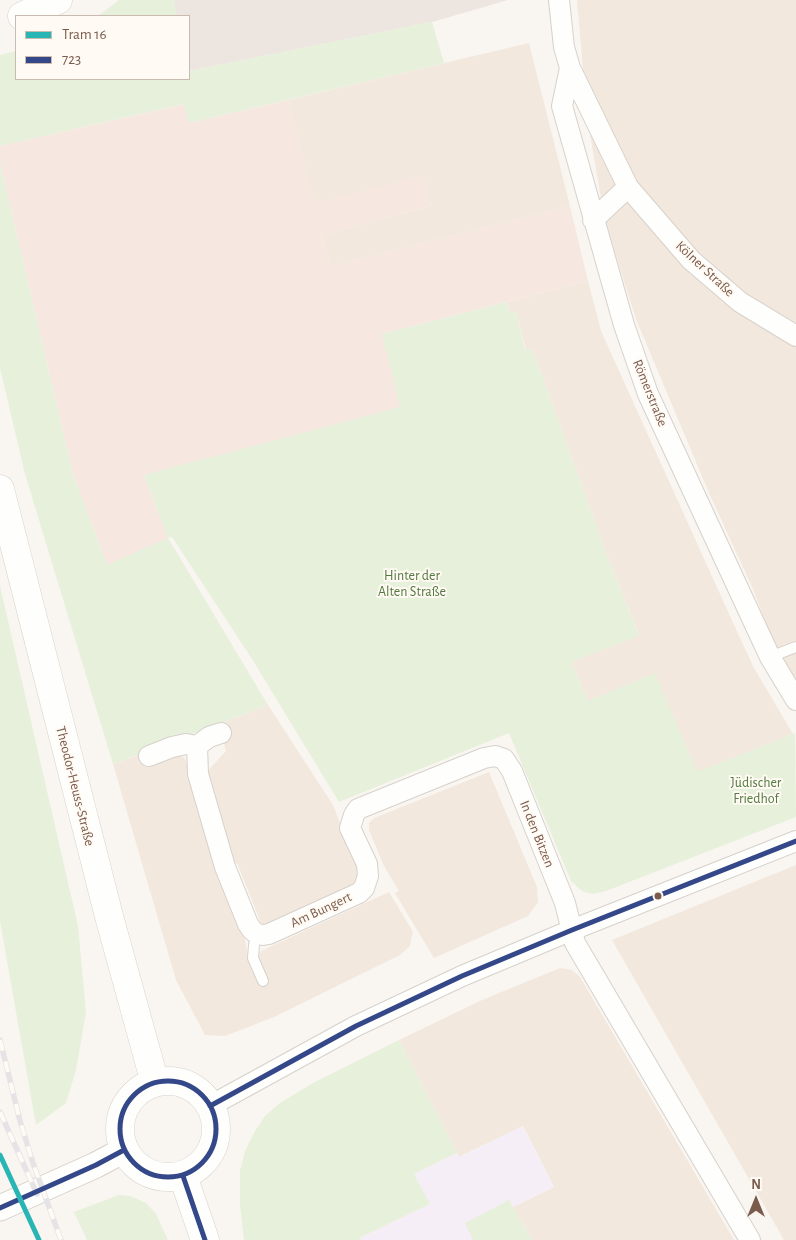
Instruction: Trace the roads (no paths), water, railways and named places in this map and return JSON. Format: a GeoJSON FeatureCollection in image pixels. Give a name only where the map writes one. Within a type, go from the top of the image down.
{"type":"FeatureCollection","features":[{"type":"Feature","properties":{"kind":"main road"},"geometry":{"type":"LineString","coordinates":[[24,15],[58,0]]}},
{"type":"Feature","properties":{"kind":"main road"},"geometry":{"type":"LineString","coordinates":[[0,15],[15,16]]}},
{"type":"Feature","properties":{"kind":"main road"},"geometry":{"type":"LineString","coordinates":[[0,26],[15,19]]}},
{"type":"Feature","properties":{"kind":"main road","name":"Theodor-Heuss-Straße"},"geometry":{"type":"LineString","coordinates":[[0,489],[107,911],[155,1083]]}},
{"type":"Feature","properties":{"kind":"main road"},"geometry":{"type":"LineString","coordinates":[[166,1081],[187,1085],[201,1094],[210,1106],[216,1120],[213,1148],[206,1160],[196,1169],[183,1176],[166,1178],[148,1174],[134,1164],[124,1150],[120,1137],[120,1122],[124,1109],[132,1097],[143,1088],[166,1081]]}},
{"type":"Feature","properties":{"kind":"main road"},"geometry":{"type":"LineString","coordinates":[[183,1176],[205,1240]]}},
{"type":"Feature","properties":{"kind":"street","name":"Kölner Straße"},"geometry":{"type":"LineString","coordinates":[[559,0],[564,47],[570,68],[628,187],[691,260],[740,302],[787,323],[796,336]]}},
{"type":"Feature","properties":{"kind":"street","name":"Römerstraße"},"geometry":{"type":"LineString","coordinates":[[570,68],[562,106],[624,326],[648,394],[770,657],[796,700]]}},
{"type":"Feature","properties":{"kind":"street"},"geometry":{"type":"LineString","coordinates":[[593,220],[628,187]]}},
{"type":"Feature","properties":{"kind":"street"},"geometry":{"type":"LineString","coordinates":[[149,756],[186,744],[197,746],[209,737],[221,733]]}},
{"type":"Feature","properties":{"kind":"street"},"geometry":{"type":"LineString","coordinates":[[197,746],[198,774],[225,867],[248,924],[257,934]]}},
{"type":"Feature","properties":{"kind":"street","name":"In den Bitzen"},"geometry":{"type":"LineString","coordinates":[[484,758],[494,756],[504,759],[508,764],[565,903],[575,943],[750,1240]]}},
{"type":"Feature","properties":{"kind":"street","name":"Am Bungert"},"geometry":{"type":"LineString","coordinates":[[257,934],[269,934],[359,893],[364,888],[368,876],[367,864],[350,828],[354,814],[358,809],[484,758]]}},
{"type":"Feature","properties":{"kind":"street"},"geometry":{"type":"LineString","coordinates":[[210,1106],[356,1026],[462,976],[796,841]]}},
{"type":"Feature","properties":{"kind":"street"},"geometry":{"type":"LineString","coordinates":[[0,1208],[96,1165],[124,1150]]}},
{"type":"Feature","properties":{"kind":"lane"},"geometry":{"type":"LineString","coordinates":[[770,657],[796,647]]}},
{"type":"Feature","properties":{"kind":"lane"},"geometry":{"type":"LineString","coordinates":[[257,934],[254,945],[254,958],[263,981]]}},
{"type":"Feature","properties":{"kind":"railway"},"geometry":{"type":"LineString","coordinates":[[0,1040],[20,1121],[61,1240]]}},
{"type":"Feature","properties":{"kind":"railway"},"geometry":{"type":"LineString","coordinates":[[0,1112],[37,1194]]}},
{"type":"Feature","properties":{"kind":"tram line","name":"16"},"geometry":{"type":"LineString","coordinates":[[0,1155],[39,1240]]}},
{"type":"Feature","properties":{"kind":"park label","name":"Hinter der Alten Straße"},"geometry":{"type":"Point","coordinates":[412,584]}},
{"type":"Feature","properties":{"kind":"park label","name":"Jüdischer Friedhof"},"geometry":{"type":"Point","coordinates":[756,792]}}]}
